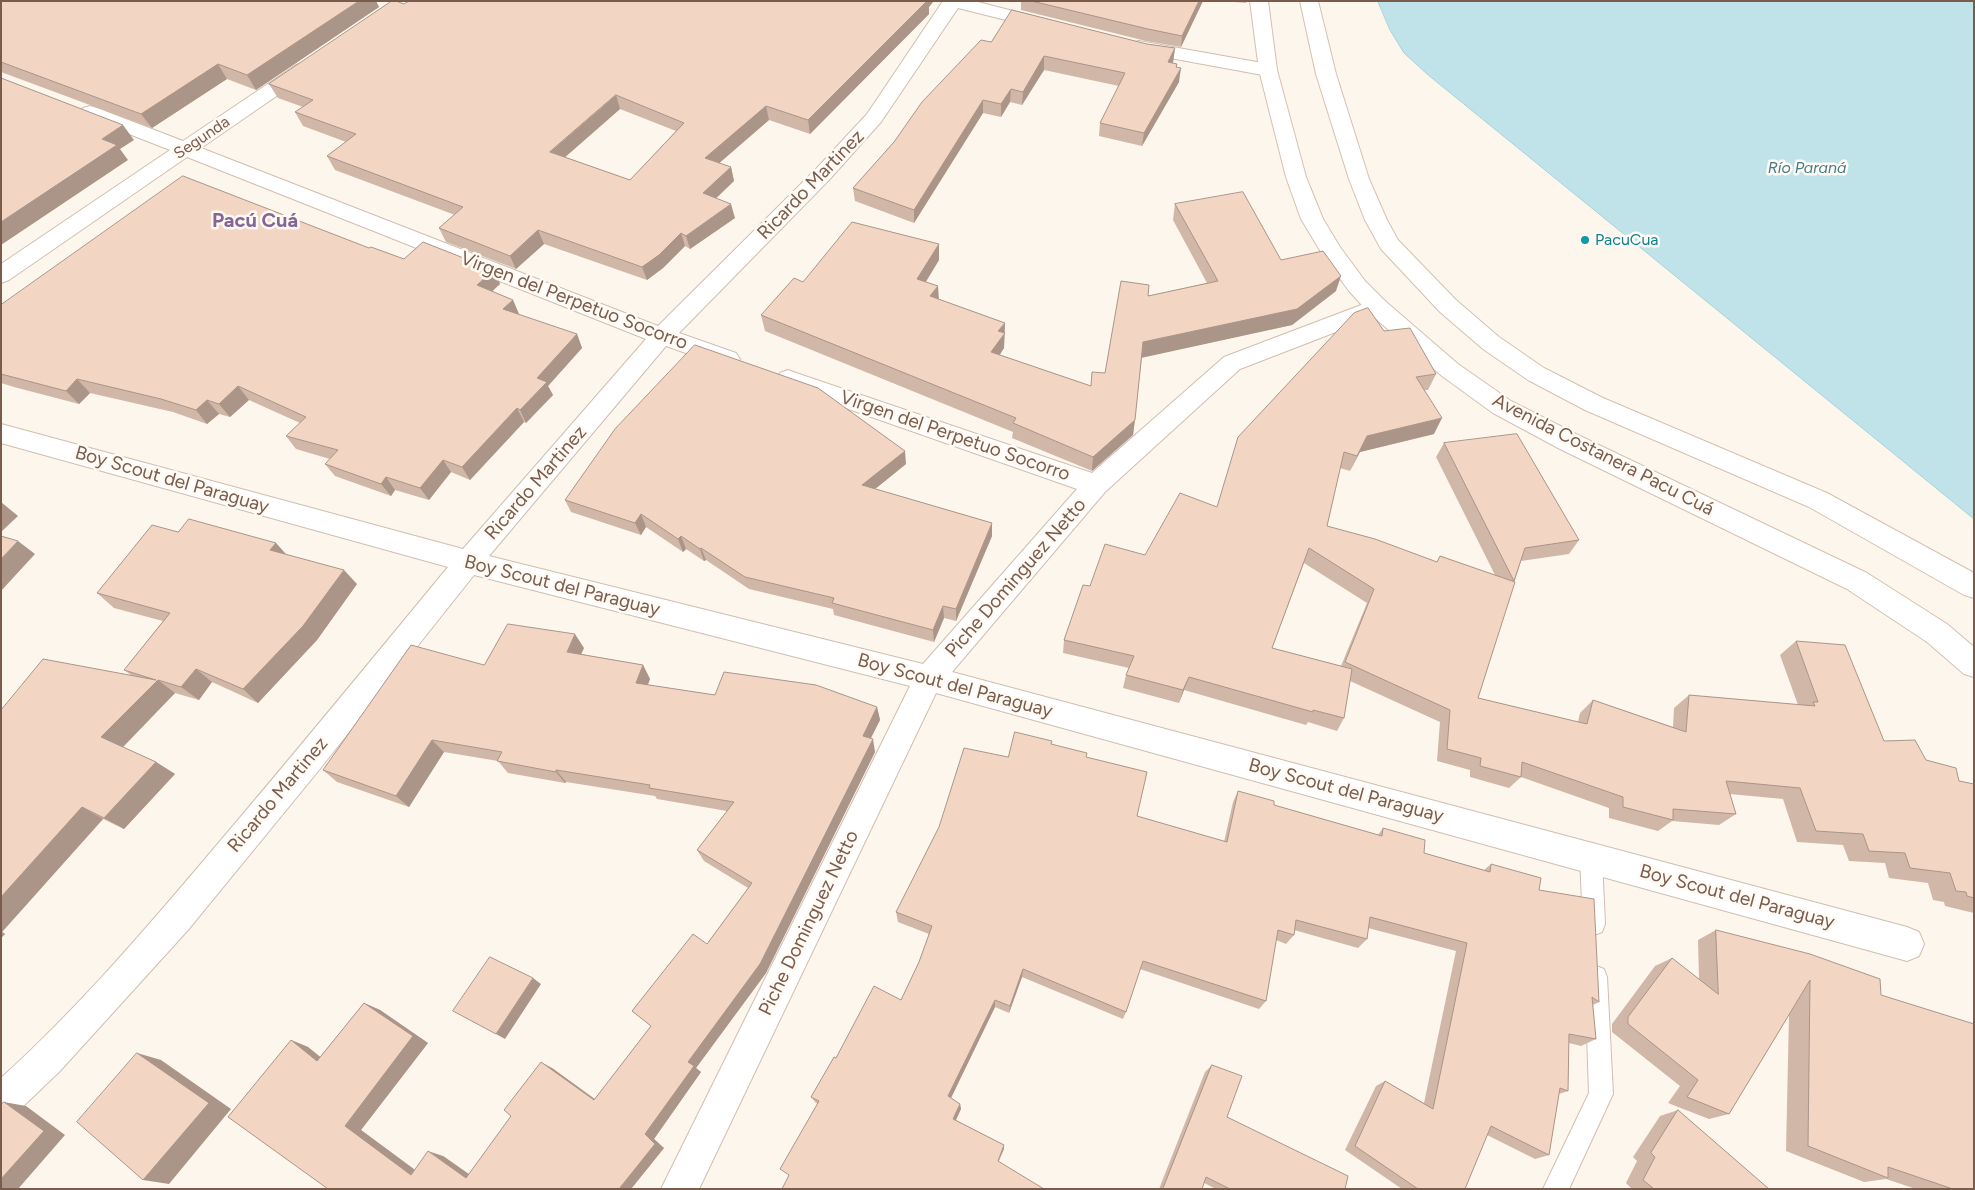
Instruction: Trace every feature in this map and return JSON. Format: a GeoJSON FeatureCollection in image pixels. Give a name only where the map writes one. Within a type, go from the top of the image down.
{"type":"FeatureCollection","features":[{"type":"Feature","properties":{"kind":"street"},"geometry":{"type":"LineString","coordinates":[[953,1],[1059,28]]}},
{"type":"Feature","properties":{"kind":"street","name":"Ricardo Martinez"},"geometry":{"type":"LineString","coordinates":[[1,1102],[48,1059],[176,918],[308,760],[468,562],[662,336],[822,175],[874,118],[953,1]]}},
{"type":"Feature","properties":{"kind":"street","name":"Avenida Costanera Pacu Cuá"},"geometry":{"type":"LineString","coordinates":[[1259,1],[1268,70],[1296,177],[1312,219],[1332,252],[1357,286],[1377,307],[1450,370],[1502,408],[1856,581],[1937,633],[1974,665]]}},
{"type":"Feature","properties":{"kind":"street"},"geometry":{"type":"LineString","coordinates":[[1309,1],[1326,74],[1359,179],[1376,220],[1389,244],[1448,306],[1491,344],[1536,374],[1594,404],[1818,500],[1894,541],[1974,588]]}},
{"type":"Feature","properties":{"kind":"street"},"geometry":{"type":"LineString","coordinates":[[1126,44],[1268,70]]}},
{"type":"Feature","properties":{"kind":"street","name":"Segunda"},"geometry":{"type":"LineString","coordinates":[[1,275],[322,56]]}},
{"type":"Feature","properties":{"kind":"street","name":"Virgen del Perpetuo Socorro"},"geometry":{"type":"LineString","coordinates":[[66,103],[662,336],[1096,485]]}},
{"type":"Feature","properties":{"kind":"street","name":"Piche Dominguez Netto"},"geometry":{"type":"LineString","coordinates":[[679,1189],[929,678],[1096,485],[1232,363],[1377,307]]}},
{"type":"Feature","properties":{"kind":"street","name":"Boy Scout del Paraguay"},"geometry":{"type":"LineString","coordinates":[[1,433],[468,562],[929,678],[1907,944]]}},
{"type":"Feature","properties":{"kind":"lane"},"geometry":{"type":"LineString","coordinates":[[1556,1189],[1601,1094],[1592,858]]}},
{"type":"Feature","properties":{"kind":"water","name":"Río Paraná"},"geometry":{"type":"Polygon","coordinates":[[[1378,1],[1974,1],[1974,519],[1427,74],[1404,53],[1390,30],[1378,1]]]}},
{"type":"Feature","properties":{"kind":"building"},"geometry":{"type":"Polygon","coordinates":[[[1,1],[359,1],[247,75],[218,64],[141,114],[1,62],[1,1]]]}},
{"type":"Feature","properties":{"kind":"building"},"geometry":{"type":"Polygon","coordinates":[[[392,1],[404,4],[409,1],[927,1],[808,120],[766,106],[705,158],[731,167],[703,193],[731,204],[686,236],[681,233],[659,255],[642,267],[538,230],[510,256],[439,228],[463,207],[327,156],[356,134],[295,112],[313,100],[269,84],[392,1]],[[616,95],[550,152],[630,180],[684,123],[616,95]]]}},
{"type":"Feature","properties":{"kind":"building"},"geometry":{"type":"Polygon","coordinates":[[[1032,1],[1199,1],[1182,36],[1032,1]]]}},
{"type":"Feature","properties":{"kind":"building"},"geometry":{"type":"Polygon","coordinates":[[[1012,10],[1147,44],[1175,48],[1168,62],[1177,64],[1176,67],[1181,68],[1144,133],[1100,123],[1125,73],[1044,56],[1023,92],[1011,89],[1001,104],[983,100],[914,210],[853,188],[894,142],[922,102],[981,40],[991,42],[1012,10]]]}},
{"type":"Feature","properties":{"kind":"building"},"geometry":{"type":"Polygon","coordinates":[[[1,78],[123,125],[102,139],[117,145],[1,222],[1,78]]]}},
{"type":"Feature","properties":{"kind":"building"},"geometry":{"type":"Polygon","coordinates":[[[183,176],[369,248],[371,247],[404,259],[423,242],[494,270],[477,285],[513,300],[503,309],[577,334],[537,378],[547,382],[520,410],[517,408],[462,467],[443,460],[420,488],[386,477],[381,484],[325,464],[338,450],[286,436],[306,417],[238,386],[219,404],[207,400],[196,410],[161,399],[77,379],[66,391],[1,374],[1,305],[183,176]]]}},
{"type":"Feature","properties":{"kind":"building"},"geometry":{"type":"Polygon","coordinates":[[[1243,192],[1281,260],[1323,251],[1341,276],[1297,309],[1143,342],[1135,420],[1093,457],[1013,423],[1016,418],[761,315],[794,278],[803,282],[852,222],[939,244],[917,279],[938,286],[930,296],[1005,323],[998,331],[1005,333],[991,352],[1091,386],[1092,372],[1105,373],[1121,281],[1149,285],[1148,296],[1218,281],[1175,204],[1243,192]]]}},
{"type":"Feature","properties":{"kind":"building"},"geometry":{"type":"Polygon","coordinates":[[[1368,308],[1384,331],[1410,328],[1436,374],[1416,377],[1442,418],[1367,436],[1357,456],[1344,452],[1327,526],[1375,539],[1437,562],[1440,556],[1515,582],[1478,698],[1587,724],[1593,700],[1686,732],[1689,695],[1815,706],[1813,702],[1818,702],[1796,641],[1845,645],[1884,741],[1915,740],[1926,760],[1956,768],[1959,781],[1974,784],[1974,898],[1967,896],[1966,892],[1956,891],[1950,873],[1910,868],[1905,853],[1869,851],[1863,834],[1816,831],[1800,788],[1726,781],[1736,814],[1673,809],[1673,820],[1623,807],[1623,797],[1522,762],[1521,777],[1480,766],[1481,758],[1447,749],[1450,710],[1345,662],[1374,589],[1309,548],[1272,648],[1352,669],[1344,718],[1313,710],[1313,712],[1189,677],[1183,690],[1126,675],[1134,656],[1064,640],[1083,585],[1090,586],[1105,544],[1145,555],[1180,493],[1217,507],[1238,437],[1354,313],[1368,308]]]}},
{"type":"Feature","properties":{"kind":"building"},"geometry":{"type":"Polygon","coordinates":[[[695,345],[818,388],[905,451],[862,485],[992,523],[956,609],[943,606],[933,630],[832,603],[834,598],[745,577],[681,536],[678,539],[641,514],[635,523],[565,500],[615,429],[695,345]]]}},
{"type":"Feature","properties":{"kind":"building"},"geometry":{"type":"Polygon","coordinates":[[[1517,434],[1579,540],[1525,548],[1514,581],[1444,443],[1517,434]]]}},
{"type":"Feature","properties":{"kind":"building"},"geometry":{"type":"Polygon","coordinates":[[[189,519],[276,543],[270,550],[344,570],[303,626],[243,689],[196,669],[181,687],[158,680],[101,737],[156,762],[104,818],[82,807],[1,897],[1,710],[43,659],[156,680],[124,670],[170,613],[97,593],[152,525],[178,532],[189,519]]]}},
{"type":"Feature","properties":{"kind":"building"},"geometry":{"type":"Polygon","coordinates":[[[1,536],[18,541],[1,559],[1,536]]]}},
{"type":"Feature","properties":{"kind":"building"},"geometry":{"type":"Polygon","coordinates":[[[508,624],[575,634],[567,652],[643,665],[636,683],[715,695],[724,672],[816,685],[877,707],[863,736],[873,739],[760,964],[688,1062],[694,1066],[645,1134],[655,1144],[619,1189],[328,1189],[228,1117],[291,1040],[317,1061],[364,1003],[413,1036],[345,1126],[411,1175],[428,1151],[466,1178],[511,1116],[504,1110],[541,1062],[594,1100],[651,1026],[632,1011],[693,934],[707,944],[752,883],[697,850],[734,802],[649,788],[650,785],[556,770],[556,772],[497,761],[502,752],[432,740],[396,796],[323,770],[411,645],[484,665],[508,624]]]}},
{"type":"Feature","properties":{"kind":"building"},"geometry":{"type":"Polygon","coordinates":[[[1015,732],[1052,741],[1051,744],[1087,753],[1086,757],[1147,772],[1137,816],[1227,842],[1238,791],[1274,801],[1274,805],[1382,836],[1383,828],[1425,840],[1424,853],[1490,872],[1491,864],[1541,878],[1539,890],[1594,899],[1599,1002],[1592,997],[1596,1039],[1569,1034],[1568,1091],[1560,1088],[1549,1155],[1491,1126],[1465,1189],[1418,1189],[1355,1146],[1385,1081],[1433,1109],[1467,943],[1370,917],[1367,939],[1296,920],[1294,935],[1278,930],[1266,1001],[1143,961],[1126,1012],[1023,969],[1010,1006],[995,1000],[948,1096],[960,1104],[953,1119],[1004,1145],[998,1161],[1044,1189],[782,1189],[789,1175],[780,1169],[819,1101],[811,1097],[834,1057],[836,1058],[874,986],[901,1000],[919,962],[932,926],[896,912],[939,827],[964,748],[1008,757],[1015,732]]]}},
{"type":"Feature","properties":{"kind":"building"},"geometry":{"type":"Polygon","coordinates":[[[1716,930],[1810,954],[1880,979],[1881,995],[1974,1024],[1974,1189],[1953,1189],[1888,1167],[1888,1178],[1808,1146],[1810,980],[1729,1114],[1687,1097],[1698,1080],[1628,1024],[1628,1017],[1672,958],[1718,994],[1716,930]]]}},
{"type":"Feature","properties":{"kind":"building"},"geometry":{"type":"Polygon","coordinates":[[[490,957],[533,978],[496,1034],[453,1011],[490,957]]]}},
{"type":"Feature","properties":{"kind":"building"},"geometry":{"type":"Polygon","coordinates":[[[137,1053],[209,1103],[143,1180],[77,1122],[137,1053]]]}},
{"type":"Feature","properties":{"kind":"building"},"geometry":{"type":"Polygon","coordinates":[[[1212,1065],[1242,1076],[1227,1117],[1348,1176],[1345,1189],[1230,1189],[1206,1177],[1202,1189],[1163,1189],[1212,1065]]]}},
{"type":"Feature","properties":{"kind":"building"},"geometry":{"type":"Polygon","coordinates":[[[4,1102],[44,1131],[1,1179],[1,1105],[4,1102]]]}},
{"type":"Feature","properties":{"kind":"building"},"geometry":{"type":"Polygon","coordinates":[[[1678,1110],[1769,1189],[1654,1189],[1643,1180],[1655,1157],[1651,1153],[1678,1110]]]}},
{"type":"Feature","properties":{"kind":"place","name":"PacuCua"},"geometry":{"type":"Point","coordinates":[1585,240]}},
{"type":"Feature","properties":{"kind":"district","name":"Pacú Cuá"},"geometry":{"type":"Point","coordinates":[255,221]}}]}
